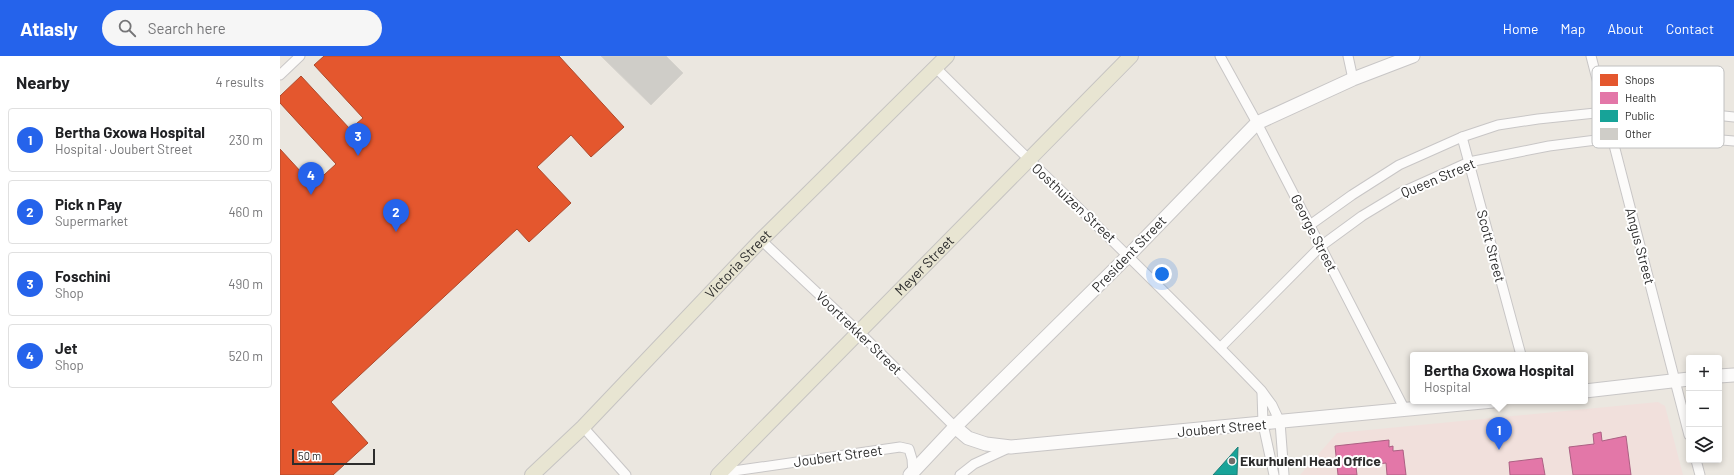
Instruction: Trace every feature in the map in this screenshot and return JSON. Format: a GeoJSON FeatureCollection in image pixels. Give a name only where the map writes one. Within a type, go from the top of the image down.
{"type":"FeatureCollection","features":[{"type":"Feature","properties":{"kind":"main road","name":"Victoria Street"},"geometry":{"type":"LineString","coordinates":[[532,475],[583,428],[761,240],[947,56]]}},
{"type":"Feature","properties":{"kind":"main road","name":"Meyer Street"},"geometry":{"type":"LineString","coordinates":[[719,474],[860,333],[1131,56]]}},
{"type":"Feature","properties":{"kind":"main road","name":"President Street"},"geometry":{"type":"LineString","coordinates":[[912,474],[955,428],[1129,255],[1258,123],[1353,79],[1413,56]]}},
{"type":"Feature","properties":{"kind":"main road"},"geometry":{"type":"LineString","coordinates":[[1722,376],[1734,375]]}},
{"type":"Feature","properties":{"kind":"main road"},"geometry":{"type":"LineString","coordinates":[[1588,391],[1686,379]]}},
{"type":"Feature","properties":{"kind":"main road","name":"Joubert Street"},"geometry":{"type":"LineString","coordinates":[[955,428],[968,438],[986,444],[1011,447],[1464,404]]}},
{"type":"Feature","properties":{"kind":"street"},"geometry":{"type":"LineString","coordinates":[[280,75],[300,56]]}},
{"type":"Feature","properties":{"kind":"street","name":"George Street"},"geometry":{"type":"LineString","coordinates":[[1220,56],[1258,123],[1405,410]]}},
{"type":"Feature","properties":{"kind":"street"},"geometry":{"type":"LineString","coordinates":[[1348,56],[1353,79]]}},
{"type":"Feature","properties":{"kind":"street","name":"Angus Street"},"geometry":{"type":"LineString","coordinates":[[1591,56],[1594,66]]}},
{"type":"Feature","properties":{"kind":"street","name":"Oosthuizen Street"},"geometry":{"type":"LineString","coordinates":[[936,68],[1029,161],[1129,255],[1221,347],[1262,390],[1272,405],[1280,422]]}},
{"type":"Feature","properties":{"kind":"street","name":"Queen Street"},"geometry":{"type":"LineString","coordinates":[[1310,225],[1352,195],[1399,165],[1462,137],[1498,125],[1592,113]]}},
{"type":"Feature","properties":{"kind":"street","name":"Queen Street"},"geometry":{"type":"LineString","coordinates":[[1724,116],[1734,117]]}},
{"type":"Feature","properties":{"kind":"street","name":"Scott Street"},"geometry":{"type":"LineString","coordinates":[[1462,137],[1520,352]]}},
{"type":"Feature","properties":{"kind":"street","name":"Queen Street"},"geometry":{"type":"LineString","coordinates":[[1221,347],[1321,246],[1362,216],[1400,193],[1469,162],[1549,146],[1592,141]]}},
{"type":"Feature","properties":{"kind":"street","name":"Queen Street"},"geometry":{"type":"LineString","coordinates":[[1724,141],[1734,142]]}},
{"type":"Feature","properties":{"kind":"street","name":"Angus Street"},"geometry":{"type":"LineString","coordinates":[[1615,148],[1687,427]]}},
{"type":"Feature","properties":{"kind":"street","name":"Voortrekker Street"},"geometry":{"type":"LineString","coordinates":[[761,240],[860,333],[955,428]]}},
{"type":"Feature","properties":{"kind":"street"},"geometry":{"type":"LineString","coordinates":[[1262,390],[1263,424],[1274,475]]}},
{"type":"Feature","properties":{"kind":"street"},"geometry":{"type":"LineString","coordinates":[[1280,422],[1284,475]]}},
{"type":"Feature","properties":{"kind":"street"},"geometry":{"type":"LineString","coordinates":[[583,428],[626,475]]}},
{"type":"Feature","properties":{"kind":"street","name":"Joubert Street"},"geometry":{"type":"LineString","coordinates":[[719,474],[900,447],[909,449],[911,454],[912,474]]}},
{"type":"Feature","properties":{"kind":"street"},"geometry":{"type":"LineString","coordinates":[[960,475],[974,464],[1011,447]]}},
{"type":"Feature","properties":{"kind":"street"},"geometry":{"type":"LineString","coordinates":[[1697,463],[1700,475]]}},
{"type":"Feature","properties":{"kind":"shaded area"},"geometry":{"type":"Polygon","coordinates":[[[1658,402],[1665,406],[1683,475],[1300,475],[1337,433],[1658,402]]]}},
{"type":"Feature","properties":{"kind":"building: Shops"},"geometry":{"type":"Polygon","coordinates":[[[324,56],[559,56],[624,127],[591,157],[571,135],[537,167],[571,203],[529,242],[517,229],[331,402],[368,443],[333,475],[280,475],[280,149],[313,185],[336,164],[280,103],[280,96],[301,76],[350,129],[363,118],[314,65],[324,56]]]}},
{"type":"Feature","properties":{"kind":"building: Health"},"geometry":{"type":"Polygon","coordinates":[[[1601,432],[1602,441],[1626,436],[1631,475],[1573,475],[1569,447],[1594,444],[1593,434],[1601,432]]]}},
{"type":"Feature","properties":{"kind":"building: Health"},"geometry":{"type":"Polygon","coordinates":[[[1389,440],[1389,447],[1393,446],[1393,451],[1403,450],[1406,475],[1387,475],[1386,463],[1356,467],[1357,475],[1338,475],[1335,446],[1389,440]]]}},
{"type":"Feature","properties":{"kind":"building: Health"},"geometry":{"type":"Polygon","coordinates":[[[1542,458],[1545,475],[1510,475],[1509,462],[1542,458]]]}},
{"type":"Feature","properties":{"kind":"building: Public","name":"Ekurhuleni Head Office"},"geometry":{"type":"Polygon","coordinates":[[[1238,447],[1237,475],[1213,475],[1238,447]]]}},
{"type":"Feature","properties":{"kind":"building: Other"},"geometry":{"type":"Polygon","coordinates":[[[601,56],[666,56],[683,73],[651,105],[601,56]]]}},
{"type":"Feature","properties":{"kind":"place","name":"Foschini"},"geometry":{"type":"Point","coordinates":[358,156]}},
{"type":"Feature","properties":{"kind":"place","name":"Jet"},"geometry":{"type":"Point","coordinates":[311,195]}},
{"type":"Feature","properties":{"kind":"place","name":"Pick n Pay"},"geometry":{"type":"Point","coordinates":[396,232]}},
{"type":"Feature","properties":{"kind":"place","name":"Bertha Gxowa Hospital"},"geometry":{"type":"Point","coordinates":[1499,450]}},
{"type":"Feature","properties":{"kind":"place","name":"Ekurhuleni Head Office"},"geometry":{"type":"Point","coordinates":[1232,461]}}]}
